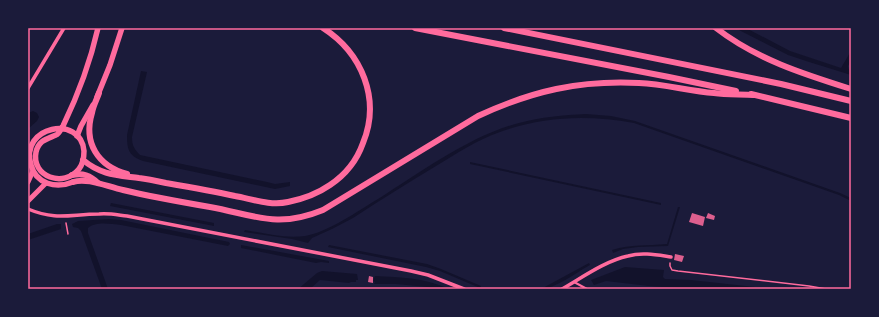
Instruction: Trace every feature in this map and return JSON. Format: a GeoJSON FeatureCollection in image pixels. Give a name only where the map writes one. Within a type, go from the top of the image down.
{"type":"FeatureCollection","features":[{"type":"Feature","properties":{"kind":"highway"},"geometry":{"type":"LineString","coordinates":[[83,160],[91,166],[107,173],[272,203],[287,202],[307,197],[318,192],[332,184],[344,174],[353,162],[361,149],[370,122],[369,94],[366,82],[356,61],[340,41],[323,28]]}},
{"type":"Feature","properties":{"kind":"highway"},"geometry":{"type":"LineString","coordinates":[[415,28],[669,77],[851,118]]}},
{"type":"Feature","properties":{"kind":"highway"},"geometry":{"type":"LineString","coordinates":[[504,28],[781,84],[851,101]]}},
{"type":"Feature","properties":{"kind":"highway"},"geometry":{"type":"LineString","coordinates":[[716,28],[743,47],[765,59],[810,76],[851,89]]}},
{"type":"Feature","properties":{"kind":"highway"},"geometry":{"type":"LineString","coordinates":[[73,182],[82,180],[128,191],[214,208],[243,216],[283,221],[308,216],[323,210],[478,116],[500,106],[545,90],[595,83],[618,82],[658,85],[713,93],[754,95]]}},
{"type":"Feature","properties":{"kind":"highway"},"geometry":{"type":"LineString","coordinates":[[99,92],[92,112],[89,129],[91,141],[95,151],[101,160],[111,167],[140,178]]}},
{"type":"Feature","properties":{"kind":"highway"},"geometry":{"type":"LineString","coordinates":[[72,175],[87,175],[98,183]]}},
{"type":"Feature","properties":{"kind":"main road"},"geometry":{"type":"LineString","coordinates":[[73,182],[58,186],[46,183],[33,171],[29,159],[30,151],[37,137],[52,129],[61,128],[70,131],[77,136],[84,149],[83,160],[80,167],[72,175],[64,178],[52,178],[40,170],[36,159],[36,152],[42,141],[56,135],[61,128],[82,83],[91,57],[98,28]]}},
{"type":"Feature","properties":{"kind":"main road"},"geometry":{"type":"LineString","coordinates":[[77,136],[80,126],[99,92],[122,28]]}},
{"type":"Feature","properties":{"kind":"main road"},"geometry":{"type":"LineString","coordinates":[[28,182],[33,171]]}},
{"type":"Feature","properties":{"kind":"main road"},"geometry":{"type":"LineString","coordinates":[[28,201],[52,178]]}},
{"type":"Feature","properties":{"kind":"street"},"geometry":{"type":"LineString","coordinates":[[28,88],[64,28]]}},
{"type":"Feature","properties":{"kind":"street"},"geometry":{"type":"LineString","coordinates":[[28,209],[44,215],[65,217],[98,214],[127,216],[411,271],[434,276],[464,289]]}},
{"type":"Feature","properties":{"kind":"street"},"geometry":{"type":"LineString","coordinates":[[562,289],[608,263],[629,255],[655,255],[671,257]]}},
{"type":"Feature","properties":{"kind":"lane"},"geometry":{"type":"LineString","coordinates":[[574,282],[587,289]]}},
{"type":"Feature","properties":{"kind":"path"},"geometry":{"type":"LineString","coordinates":[[67,225],[68,234]]}},
{"type":"Feature","properties":{"kind":"path"},"geometry":{"type":"LineString","coordinates":[[671,257],[670,266],[672,270],[678,272],[826,289]]}},
{"type":"Feature","properties":{"kind":"shaded area"},"geometry":{"type":"Polygon","coordinates":[[[735,28],[746,28],[790,51],[841,68],[851,51],[851,61],[848,66],[849,70],[851,70],[851,75],[788,55],[735,28]]]}},
{"type":"Feature","properties":{"kind":"shaded area"},"geometry":{"type":"Polygon","coordinates":[[[141,71],[147,72],[132,137],[134,147],[140,155],[275,184],[290,182],[290,186],[275,189],[143,161],[132,155],[128,148],[127,135],[141,71]]]}},
{"type":"Feature","properties":{"kind":"shaded area"},"geometry":{"type":"Polygon","coordinates":[[[33,111],[37,113],[39,117],[37,121],[28,129],[28,113],[33,111]]]}},
{"type":"Feature","properties":{"kind":"shaded area"},"geometry":{"type":"Polygon","coordinates":[[[586,114],[611,116],[635,121],[840,193],[851,198],[851,201],[839,195],[634,123],[617,120],[567,118],[517,127],[483,139],[451,157],[353,218],[312,238],[308,243],[292,239],[244,232],[245,230],[290,237],[314,234],[343,220],[447,155],[483,136],[527,121],[586,114]]]}},
{"type":"Feature","properties":{"kind":"shaded area"},"geometry":{"type":"Polygon","coordinates":[[[470,162],[661,203],[661,205],[470,164],[470,162]]]}},
{"type":"Feature","properties":{"kind":"shaded area"},"geometry":{"type":"Polygon","coordinates":[[[111,203],[214,223],[214,226],[110,206],[111,203]]]}},
{"type":"Feature","properties":{"kind":"shaded area"},"geometry":{"type":"Polygon","coordinates":[[[678,207],[680,207],[668,246],[638,247],[623,249],[613,253],[612,250],[626,247],[667,244],[678,207]]]}},
{"type":"Feature","properties":{"kind":"shaded area"},"geometry":{"type":"Polygon","coordinates":[[[109,219],[121,220],[229,242],[230,244],[228,246],[121,225],[95,224],[88,228],[88,233],[108,289],[102,289],[81,231],[78,228],[73,227],[72,224],[78,221],[109,219]]]}},
{"type":"Feature","properties":{"kind":"shaded area"},"geometry":{"type":"Polygon","coordinates":[[[61,224],[61,229],[28,240],[28,234],[61,224]]]}},
{"type":"Feature","properties":{"kind":"shaded area"},"geometry":{"type":"Polygon","coordinates":[[[241,245],[329,261],[329,263],[316,263],[241,248],[241,245]]]}},
{"type":"Feature","properties":{"kind":"shaded area"},"geometry":{"type":"Polygon","coordinates":[[[329,245],[427,264],[481,286],[480,288],[440,271],[426,267],[328,247],[329,245]]]}},
{"type":"Feature","properties":{"kind":"shaded area"},"geometry":{"type":"Polygon","coordinates":[[[589,263],[590,265],[559,283],[541,289],[589,263]]]}},
{"type":"Feature","properties":{"kind":"shaded area"},"geometry":{"type":"Polygon","coordinates":[[[625,267],[664,270],[663,277],[665,279],[691,280],[772,289],[692,289],[606,281],[594,285],[591,280],[625,267]]]}},
{"type":"Feature","properties":{"kind":"shaded area"},"geometry":{"type":"Polygon","coordinates":[[[322,271],[357,274],[358,280],[356,280],[356,282],[349,283],[320,280],[310,289],[298,289],[317,273],[322,271]]]}},
{"type":"Feature","properties":{"kind":"shaded area"},"geometry":{"type":"Polygon","coordinates":[[[375,276],[422,280],[449,289],[432,289],[427,287],[396,284],[374,284],[375,282],[373,281],[375,276]]]}},
{"type":"Feature","properties":{"kind":"building"},"geometry":{"type":"Polygon","coordinates":[[[692,213],[705,217],[703,226],[689,222],[692,213]]]}},
{"type":"Feature","properties":{"kind":"building"},"geometry":{"type":"Polygon","coordinates":[[[708,213],[715,216],[714,220],[706,218],[708,213]]]}},
{"type":"Feature","properties":{"kind":"building"},"geometry":{"type":"Polygon","coordinates":[[[675,254],[684,256],[682,262],[674,260],[675,254]]]}},
{"type":"Feature","properties":{"kind":"building"},"geometry":{"type":"Polygon","coordinates":[[[369,276],[373,277],[373,283],[368,282],[369,276]]]}}]}
